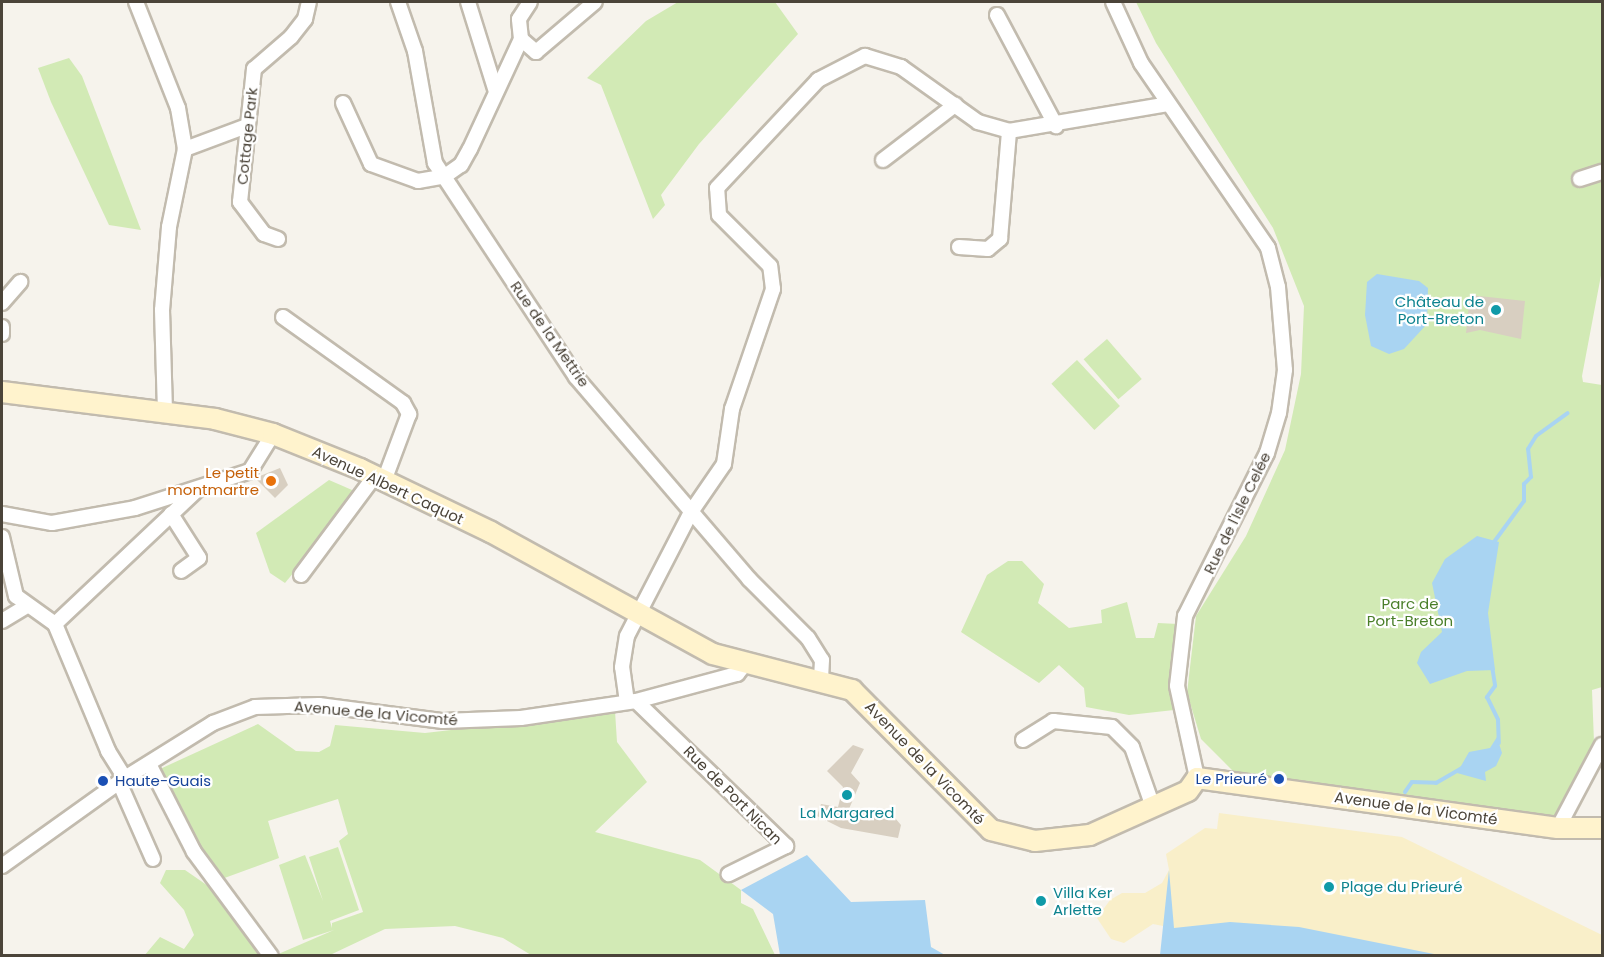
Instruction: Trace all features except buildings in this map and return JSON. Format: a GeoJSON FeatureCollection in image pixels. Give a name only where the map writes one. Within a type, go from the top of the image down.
{"type":"FeatureCollection","features":[{"type":"Feature","properties":{"kind":"main road","name":"Avenue Albert Caquot"},"geometry":{"type":"LineString","coordinates":[[2,392],[165,412],[273,434],[379,479],[637,611],[713,654],[746,663]]}},
{"type":"Feature","properties":{"kind":"main road","name":"Avenue de la Vicomté"},"geometry":{"type":"LineString","coordinates":[[746,663],[821,678],[872,705],[991,830],[1035,841],[1063,841],[1090,835],[1188,791],[1197,778],[1558,828],[1602,828]]}},
{"type":"Feature","properties":{"kind":"street"},"geometry":{"type":"LineString","coordinates":[[136,2],[178,108],[185,149],[169,227],[162,310],[165,412]]}},
{"type":"Feature","properties":{"kind":"street","name":"Cottage Park"},"geometry":{"type":"LineString","coordinates":[[278,239],[264,234],[240,202],[254,69],[291,37],[305,19],[309,2]]}},
{"type":"Feature","properties":{"kind":"street","name":"Rue de la Mettrie"},"geometry":{"type":"LineString","coordinates":[[398,2],[415,51],[435,163],[576,377],[691,512],[808,638],[822,660],[821,678]]}},
{"type":"Feature","properties":{"kind":"street"},"geometry":{"type":"LineString","coordinates":[[468,2],[496,92]]}},
{"type":"Feature","properties":{"kind":"street"},"geometry":{"type":"LineString","coordinates":[[343,103],[371,164],[418,181],[445,176],[461,165],[520,39],[519,19],[530,2]]}},
{"type":"Feature","properties":{"kind":"street"},"geometry":{"type":"LineString","coordinates":[[520,39],[536,52],[595,2]]}},
{"type":"Feature","properties":{"kind":"street","name":"Rue de l'Isle Celée"},"geometry":{"type":"LineString","coordinates":[[1113,2],[1141,63],[1268,248],[1278,287],[1285,370],[1267,453],[1185,616],[1177,686],[1197,778]]}},
{"type":"Feature","properties":{"kind":"street"},"geometry":{"type":"LineString","coordinates":[[997,15],[1056,126]]}},
{"type":"Feature","properties":{"kind":"street"},"geometry":{"type":"LineString","coordinates":[[632,701],[622,667],[637,611],[691,512],[724,464],[732,409],[773,289],[770,266],[719,215],[717,188],[819,80],[865,56],[901,67],[978,123],[1009,131],[1056,126],[1168,104]]}},
{"type":"Feature","properties":{"kind":"street"},"geometry":{"type":"LineString","coordinates":[[883,160],[955,105]]}},
{"type":"Feature","properties":{"kind":"street","name":"Cottage Park"},"geometry":{"type":"LineString","coordinates":[[185,149],[247,126]]}},
{"type":"Feature","properties":{"kind":"street"},"geometry":{"type":"LineString","coordinates":[[959,248],[988,249],[1000,239],[1009,131]]}},
{"type":"Feature","properties":{"kind":"street"},"geometry":{"type":"LineString","coordinates":[[1580,179],[1602,172]]}},
{"type":"Feature","properties":{"kind":"street"},"geometry":{"type":"LineString","coordinates":[[2,303],[20,282]]}},
{"type":"Feature","properties":{"kind":"street"},"geometry":{"type":"LineString","coordinates":[[283,317],[403,403],[409,414],[379,479],[301,575]]}},
{"type":"Feature","properties":{"kind":"street"},"geometry":{"type":"LineString","coordinates":[[2,327],[2,334]]}},
{"type":"Feature","properties":{"kind":"street"},"geometry":{"type":"LineString","coordinates":[[2,514],[52,523],[135,508],[250,471],[273,434]]}},
{"type":"Feature","properties":{"kind":"street"},"geometry":{"type":"LineString","coordinates":[[55,624],[199,487]]}},
{"type":"Feature","properties":{"kind":"street"},"geometry":{"type":"LineString","coordinates":[[171,514],[199,558],[181,571]]}},
{"type":"Feature","properties":{"kind":"street"},"geometry":{"type":"LineString","coordinates":[[2,537],[10,585],[25,607],[55,624],[153,859]]}},
{"type":"Feature","properties":{"kind":"street"},"geometry":{"type":"LineString","coordinates":[[2,621],[25,607]]}},
{"type":"Feature","properties":{"kind":"street","name":"Avenue de la Vicomté"},"geometry":{"type":"LineString","coordinates":[[2,866],[122,780],[213,723],[255,706],[319,705],[442,721],[521,718],[632,701],[737,674],[746,663]]}},
{"type":"Feature","properties":{"kind":"street","name":"Rue de Port Nican"},"geometry":{"type":"LineString","coordinates":[[632,701],[786,846],[729,874]]}},
{"type":"Feature","properties":{"kind":"street"},"geometry":{"type":"LineString","coordinates":[[1023,741],[1053,721],[1112,727],[1132,747],[1153,807]]}},
{"type":"Feature","properties":{"kind":"street"},"geometry":{"type":"LineString","coordinates":[[1558,828],[1602,745]]}},
{"type":"Feature","properties":{"kind":"street"},"geometry":{"type":"LineString","coordinates":[[148,764],[194,852],[271,956]]}},
{"type":"Feature","properties":{"kind":"green space"},"geometry":{"type":"Polygon","coordinates":[[[678,2],[775,2],[798,34],[699,144],[661,195],[665,205],[653,219],[601,85],[587,78],[646,21],[678,2]]]}},
{"type":"Feature","properties":{"kind":"green space","name":"Parc de Port-Breton"},"geometry":{"type":"Polygon","coordinates":[[[1136,2],[1602,2],[1602,270],[1582,376],[1583,382],[1602,385],[1602,687],[1592,690],[1594,742],[1555,816],[1233,771],[1201,739],[1187,693],[1196,616],[1246,536],[1285,450],[1301,374],[1304,306],[1273,228],[1156,43],[1136,2]]]}},
{"type":"Feature","properties":{"kind":"green space"},"geometry":{"type":"Polygon","coordinates":[[[69,58],[82,76],[141,230],[109,225],[51,102],[38,68],[69,58]]]}},
{"type":"Feature","properties":{"kind":"green space"},"geometry":{"type":"Polygon","coordinates":[[[1107,339],[1142,379],[1118,399],[1084,359],[1107,339]]]}},
{"type":"Feature","properties":{"kind":"green space"},"geometry":{"type":"Polygon","coordinates":[[[1077,360],[1120,406],[1094,430],[1051,384],[1077,360]]]}},
{"type":"Feature","properties":{"kind":"green space"},"geometry":{"type":"Polygon","coordinates":[[[329,480],[359,493],[285,583],[270,573],[256,533],[329,480]]]}},
{"type":"Feature","properties":{"kind":"green space"},"geometry":{"type":"Polygon","coordinates":[[[1008,561],[1022,561],[1044,584],[1038,603],[1069,628],[1102,623],[1101,610],[1127,602],[1136,638],[1154,638],[1158,623],[1178,624],[1174,710],[1129,715],[1086,707],[1084,688],[1059,665],[1039,683],[961,632],[987,575],[1008,561]]]}},
{"type":"Feature","properties":{"kind":"green space"},"geometry":{"type":"Polygon","coordinates":[[[615,711],[617,742],[647,782],[595,832],[700,860],[741,890],[741,903],[753,909],[775,955],[531,955],[503,938],[455,926],[385,929],[330,955],[276,955],[334,930],[303,940],[279,865],[305,855],[323,901],[309,857],[338,847],[359,910],[330,921],[332,928],[332,923],[363,912],[339,841],[348,834],[338,799],[268,821],[279,858],[219,880],[160,769],[258,724],[296,751],[319,752],[330,746],[335,725],[425,733],[615,711]]]}},
{"type":"Feature","properties":{"kind":"green space"},"geometry":{"type":"Polygon","coordinates":[[[166,870],[185,870],[211,888],[263,955],[144,956],[160,937],[184,949],[194,935],[184,910],[160,883],[166,870]]]}},
{"type":"Feature","properties":{"kind":"sand","name":"Plage du Prieuré"},"geometry":{"type":"Polygon","coordinates":[[[1219,813],[1402,837],[1602,935],[1602,955],[1183,955],[1173,928],[1153,924],[1124,943],[1111,939],[1097,918],[1110,900],[1122,893],[1145,893],[1162,883],[1169,870],[1166,854],[1205,828],[1217,829],[1219,813]]]}},
{"type":"Feature","properties":{"kind":"water"},"geometry":{"type":"Polygon","coordinates":[[[1377,274],[1419,281],[1428,288],[1427,324],[1404,349],[1389,354],[1371,346],[1365,315],[1367,282],[1377,274]]]}},
{"type":"Feature","properties":{"kind":"water"},"geometry":{"type":"Polygon","coordinates":[[[1477,536],[1499,542],[1488,613],[1495,670],[1467,671],[1430,684],[1417,663],[1421,652],[1442,632],[1432,583],[1445,559],[1477,536]]]}},
{"type":"Feature","properties":{"kind":"water"},"geometry":{"type":"Polygon","coordinates":[[[1497,737],[1502,753],[1496,766],[1485,772],[1486,781],[1457,773],[1469,752],[1490,748],[1497,737]]]}},
{"type":"Feature","properties":{"kind":"water"},"geometry":{"type":"Polygon","coordinates":[[[807,855],[851,902],[925,900],[931,947],[945,955],[780,955],[773,914],[741,890],[807,855]]]}},
{"type":"Feature","properties":{"kind":"water"},"geometry":{"type":"Polygon","coordinates":[[[1169,870],[1174,928],[1230,922],[1299,927],[1439,955],[1160,955],[1169,870]]]}},
{"type":"Feature","properties":{"kind":"waterway"},"geometry":{"type":"LineString","coordinates":[[1494,542],[1524,501],[1524,484],[1531,477],[1528,449],[1536,436],[1568,413]]}},
{"type":"Feature","properties":{"kind":"waterway"},"geometry":{"type":"LineString","coordinates":[[1492,666],[1495,686],[1487,697],[1498,720],[1499,743]]}},
{"type":"Feature","properties":{"kind":"waterway"},"geometry":{"type":"LineString","coordinates":[[1405,792],[1412,782],[1436,783],[1462,768]]}},
{"type":"Feature","properties":{"kind":"place","name":"Château de Port-Breton"},"geometry":{"type":"Point","coordinates":[1496,310]}},
{"type":"Feature","properties":{"kind":"place","name":"Le petit montmartre"},"geometry":{"type":"Point","coordinates":[271,481]}},
{"type":"Feature","properties":{"kind":"place","name":"Le Prieuré"},"geometry":{"type":"Point","coordinates":[1279,779]}},
{"type":"Feature","properties":{"kind":"place","name":"Haute-Guais"},"geometry":{"type":"Point","coordinates":[103,781]}},
{"type":"Feature","properties":{"kind":"place","name":"La Margared"},"geometry":{"type":"Point","coordinates":[847,795]}},
{"type":"Feature","properties":{"kind":"place","name":"Plage du Prieuré"},"geometry":{"type":"Point","coordinates":[1329,887]}},
{"type":"Feature","properties":{"kind":"place","name":"Villa Ker Arlette"},"geometry":{"type":"Point","coordinates":[1041,901]}}]}
